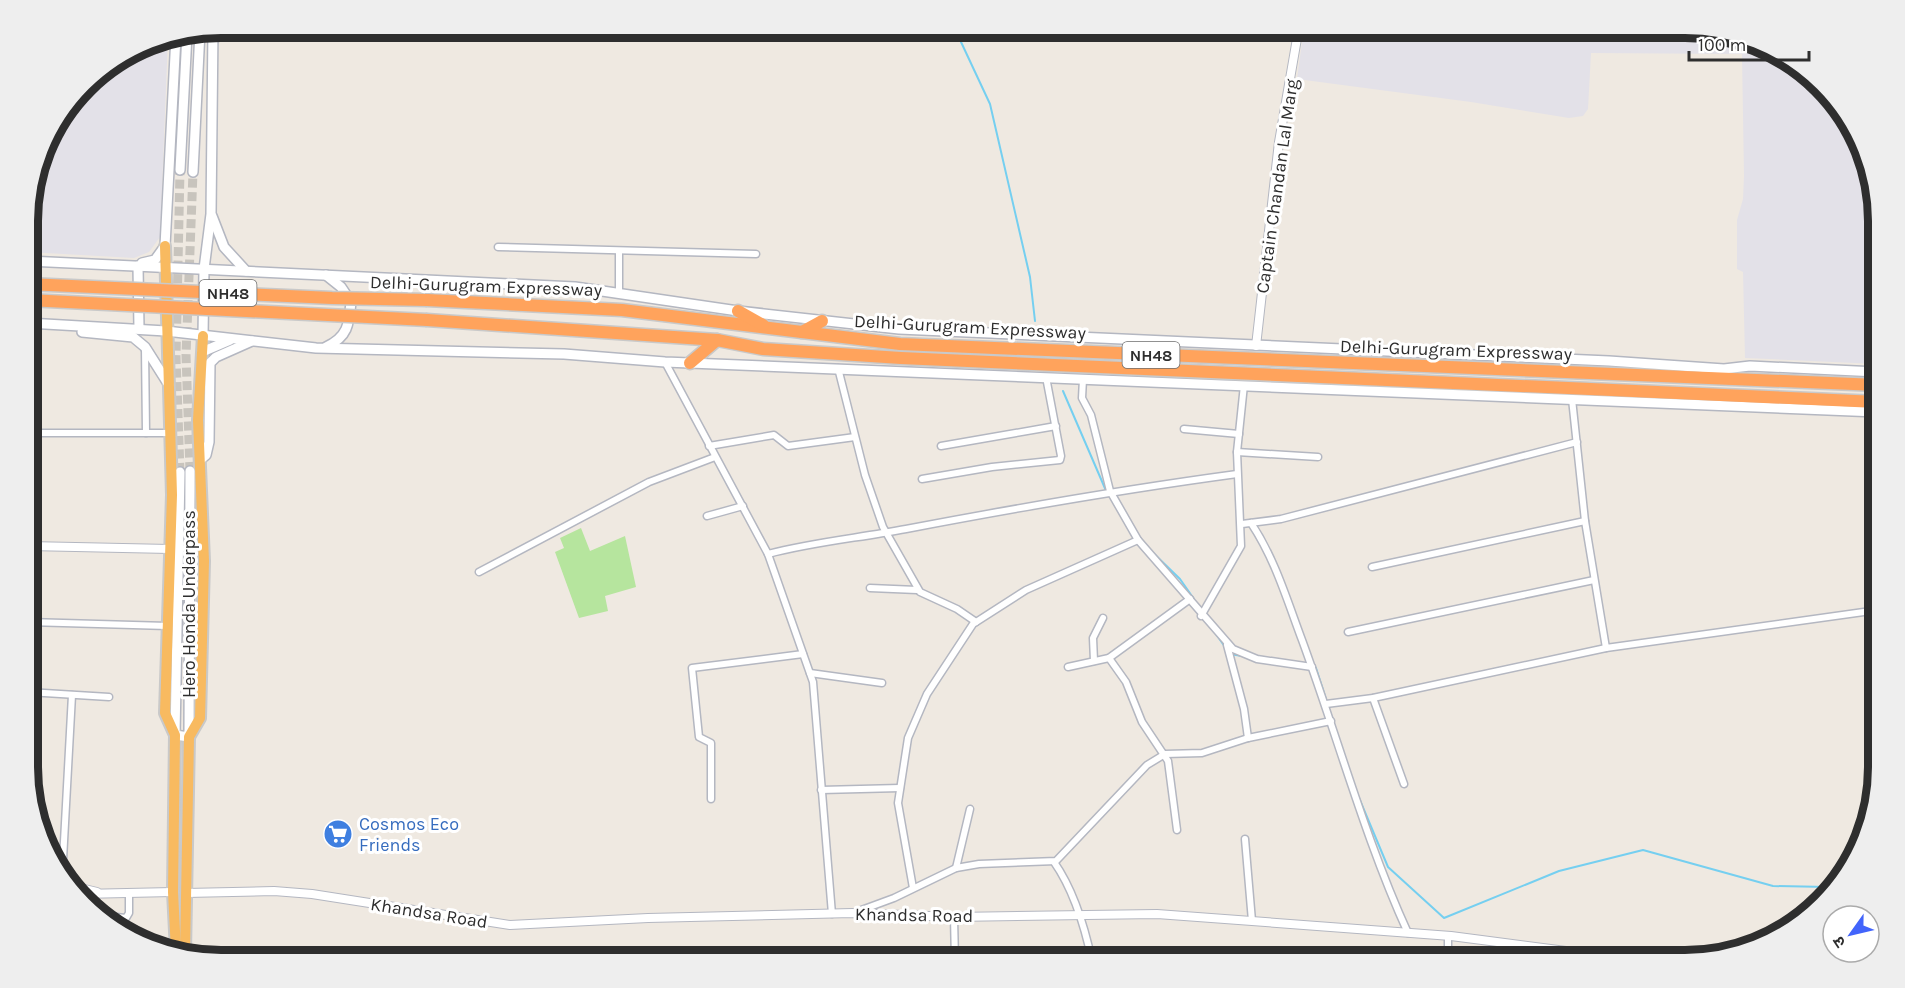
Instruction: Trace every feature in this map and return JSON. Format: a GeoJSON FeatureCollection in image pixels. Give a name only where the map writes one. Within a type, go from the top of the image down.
{"type":"FeatureCollection","features":[{"type":"Feature","properties":{"kind":"highway"},"geometry":{"type":"LineString","coordinates":[[165,246],[171,432],[165,713],[175,735],[173,892],[176,945]]}},
{"type":"Feature","properties":{"kind":"highway","name":"Delhi-Gurugram Expressway"},"geometry":{"type":"LineString","coordinates":[[38,284],[622,310],[900,344],[1868,385]]}},
{"type":"Feature","properties":{"kind":"highway","name":"Delhi-Gurugram Expressway"},"geometry":{"type":"LineString","coordinates":[[38,301],[426,320],[665,336],[717,340],[763,349],[1105,374],[1868,402]]}},
{"type":"Feature","properties":{"kind":"highway"},"geometry":{"type":"LineString","coordinates":[[738,311],[768,328]]}},
{"type":"Feature","properties":{"kind":"highway"},"geometry":{"type":"LineString","coordinates":[[802,332],[822,321]]}},
{"type":"Feature","properties":{"kind":"highway"},"geometry":{"type":"LineString","coordinates":[[185,947],[189,737],[201,718],[204,561],[199,396],[203,336]]}},
{"type":"Feature","properties":{"kind":"highway"},"geometry":{"type":"LineString","coordinates":[[690,363],[717,340]]}},
{"type":"Feature","properties":{"kind":"main road"},"geometry":{"type":"LineString","coordinates":[[203,336],[204,269],[211,214],[213,38]]}},
{"type":"Feature","properties":{"kind":"main road"},"geometry":{"type":"LineString","coordinates":[[193,172],[200,39]]}},
{"type":"Feature","properties":{"kind":"main road"},"geometry":{"type":"LineString","coordinates":[[180,170],[187,41]]}},
{"type":"Feature","properties":{"kind":"main road"},"geometry":{"type":"LineString","coordinates":[[134,266],[155,260],[165,246],[176,43]]}},
{"type":"Feature","properties":{"kind":"main road"},"geometry":{"type":"LineString","coordinates":[[211,214],[224,247],[246,271]]}},
{"type":"Feature","properties":{"kind":"main road"},"geometry":{"type":"LineString","coordinates":[[38,261],[575,287],[738,311],[899,329],[1609,361],[1724,369],[1750,366],[1868,372]]}},
{"type":"Feature","properties":{"kind":"main road"},"geometry":{"type":"LineString","coordinates":[[134,266],[139,329]]}},
{"type":"Feature","properties":{"kind":"main road"},"geometry":{"type":"LineString","coordinates":[[324,348],[343,337],[347,330],[351,302],[341,287],[326,275]]}},
{"type":"Feature","properties":{"kind":"main road"},"geometry":{"type":"LineString","coordinates":[[38,323],[166,331],[324,348],[564,354],[665,362],[1083,379],[1105,374],[1244,385],[1868,412]]}},
{"type":"Feature","properties":{"kind":"main road"},"geometry":{"type":"LineString","coordinates":[[70,325],[84,332],[127,335],[145,347],[169,385]]}},
{"type":"Feature","properties":{"kind":"main road"},"geometry":{"type":"LineString","coordinates":[[202,352],[232,339]]}},
{"type":"Feature","properties":{"kind":"main road"},"geometry":{"type":"LineString","coordinates":[[200,460],[206,455],[209,442],[210,363],[216,357],[254,340]]}},
{"type":"Feature","properties":{"kind":"main road","name":"Hero Honda Underpass"},"geometry":{"type":"LineString","coordinates":[[175,735],[185,471],[189,737]]}},
{"type":"Feature","properties":{"kind":"main road"},"geometry":{"type":"LineString","coordinates":[[175,735],[189,737]]}},
{"type":"Feature","properties":{"kind":"street","name":"Captain Chandan Lal Marg"},"geometry":{"type":"LineString","coordinates":[[1256,346],[1279,142],[1297,38]]}},
{"type":"Feature","properties":{"kind":"street"},"geometry":{"type":"LineString","coordinates":[[498,248],[756,254]]}},
{"type":"Feature","properties":{"kind":"street"},"geometry":{"type":"LineString","coordinates":[[619,252],[619,294]]}},
{"type":"Feature","properties":{"kind":"street"},"geometry":{"type":"LineString","coordinates":[[145,347],[146,433]]}},
{"type":"Feature","properties":{"kind":"street"},"geometry":{"type":"LineString","coordinates":[[665,362],[768,554],[810,673],[817,708],[821,790],[832,914]]}},
{"type":"Feature","properties":{"kind":"street"},"geometry":{"type":"LineString","coordinates":[[838,368],[876,513],[917,590]]}},
{"type":"Feature","properties":{"kind":"street"},"geometry":{"type":"LineString","coordinates":[[922,479],[992,467],[1058,461],[1061,456],[1046,377]]}},
{"type":"Feature","properties":{"kind":"street"},"geometry":{"type":"LineString","coordinates":[[1083,379],[1082,398],[1091,416],[1110,491],[1138,540],[1227,645],[1257,659],[1312,667]]}},
{"type":"Feature","properties":{"kind":"street"},"geometry":{"type":"LineString","coordinates":[[1201,616],[1240,551],[1242,524],[1237,452],[1244,385]]}},
{"type":"Feature","properties":{"kind":"street"},"geometry":{"type":"LineString","coordinates":[[1572,399],[1585,521],[1606,648]]}},
{"type":"Feature","properties":{"kind":"street"},"geometry":{"type":"LineString","coordinates":[[941,446],[1056,426]]}},
{"type":"Feature","properties":{"kind":"street"},"geometry":{"type":"LineString","coordinates":[[1184,429],[1239,434]]}},
{"type":"Feature","properties":{"kind":"street"},"geometry":{"type":"LineString","coordinates":[[38,433],[171,432]]}},
{"type":"Feature","properties":{"kind":"street"},"geometry":{"type":"LineString","coordinates":[[709,446],[774,435],[788,446],[855,437]]}},
{"type":"Feature","properties":{"kind":"street"},"geometry":{"type":"LineString","coordinates":[[1242,524],[1293,516],[1577,442]]}},
{"type":"Feature","properties":{"kind":"street"},"geometry":{"type":"LineString","coordinates":[[1237,452],[1318,457]]}},
{"type":"Feature","properties":{"kind":"street"},"geometry":{"type":"LineString","coordinates":[[479,572],[649,482],[715,457]]}},
{"type":"Feature","properties":{"kind":"street"},"geometry":{"type":"LineString","coordinates":[[768,554],[814,542],[886,533],[1110,491],[1237,474]]}},
{"type":"Feature","properties":{"kind":"street"},"geometry":{"type":"LineString","coordinates":[[707,516],[743,506]]}},
{"type":"Feature","properties":{"kind":"street"},"geometry":{"type":"LineString","coordinates":[[1372,567],[1585,521]]}},
{"type":"Feature","properties":{"kind":"street"},"geometry":{"type":"LineString","coordinates":[[1251,523],[1268,550],[1326,704],[1386,883],[1408,933]]}},
{"type":"Feature","properties":{"kind":"street"},"geometry":{"type":"LineString","coordinates":[[914,888],[898,803],[908,738],[933,684],[976,622],[1026,590],[1138,540]]}},
{"type":"Feature","properties":{"kind":"street"},"geometry":{"type":"LineString","coordinates":[[38,546],[170,549]]}},
{"type":"Feature","properties":{"kind":"street"},"geometry":{"type":"LineString","coordinates":[[1348,632],[1594,580]]}},
{"type":"Feature","properties":{"kind":"street"},"geometry":{"type":"LineString","coordinates":[[870,588],[917,590],[957,609],[976,622]]}},
{"type":"Feature","properties":{"kind":"street"},"geometry":{"type":"LineString","coordinates":[[1068,667],[1109,658],[1190,599]]}},
{"type":"Feature","properties":{"kind":"street"},"geometry":{"type":"LineString","coordinates":[[1326,704],[1373,699],[1606,648],[1868,611]]}},
{"type":"Feature","properties":{"kind":"street"},"geometry":{"type":"LineString","coordinates":[[1094,661],[1093,638],[1103,618]]}},
{"type":"Feature","properties":{"kind":"street"},"geometry":{"type":"LineString","coordinates":[[38,622],[168,626]]}},
{"type":"Feature","properties":{"kind":"street"},"geometry":{"type":"LineString","coordinates":[[1227,645],[1244,709],[1248,738]]}},
{"type":"Feature","properties":{"kind":"street"},"geometry":{"type":"LineString","coordinates":[[711,800],[711,743],[699,737],[692,668],[803,654]]}},
{"type":"Feature","properties":{"kind":"street"},"geometry":{"type":"LineString","coordinates":[[1109,658],[1126,682],[1142,722],[1164,754],[1170,768],[1178,830]]}},
{"type":"Feature","properties":{"kind":"street"},"geometry":{"type":"LineString","coordinates":[[810,673],[882,683]]}},
{"type":"Feature","properties":{"kind":"street"},"geometry":{"type":"LineString","coordinates":[[38,693],[109,697]]}},
{"type":"Feature","properties":{"kind":"street"},"geometry":{"type":"LineString","coordinates":[[63,861],[72,695]]}},
{"type":"Feature","properties":{"kind":"street"},"geometry":{"type":"LineString","coordinates":[[1373,699],[1404,784]]}},
{"type":"Feature","properties":{"kind":"street"},"geometry":{"type":"LineString","coordinates":[[852,913],[956,868],[979,864],[1054,862],[1147,765],[1164,754],[1202,753],[1248,738],[1331,721]]}},
{"type":"Feature","properties":{"kind":"street"},"geometry":{"type":"LineString","coordinates":[[821,790],[900,788]]}},
{"type":"Feature","properties":{"kind":"street"},"geometry":{"type":"LineString","coordinates":[[956,868],[970,809]]}},
{"type":"Feature","properties":{"kind":"street"},"geometry":{"type":"LineString","coordinates":[[1245,839],[1252,921]]}},
{"type":"Feature","properties":{"kind":"street"},"geometry":{"type":"LineString","coordinates":[[1054,862],[1062,873],[1089,950]]}},
{"type":"Feature","properties":{"kind":"street"},"geometry":{"type":"LineString","coordinates":[[84,889],[99,892]]}},
{"type":"Feature","properties":{"kind":"street","name":"Khandsa Road"},"geometry":{"type":"LineString","coordinates":[[186,893],[274,891],[312,894],[510,926],[648,918],[852,913],[954,917],[1157,914],[1448,936],[1557,950]]}},
{"type":"Feature","properties":{"kind":"street"},"geometry":{"type":"LineString","coordinates":[[88,893],[173,892]]}},
{"type":"Feature","properties":{"kind":"street"},"geometry":{"type":"LineString","coordinates":[[115,917],[126,918],[129,913],[129,893]]}},
{"type":"Feature","properties":{"kind":"street"},"geometry":{"type":"LineString","coordinates":[[954,917],[955,950]]}},
{"type":"Feature","properties":{"kind":"street"},"geometry":{"type":"LineString","coordinates":[[1448,936],[1448,950]]}},
{"type":"Feature","properties":{"kind":"shaded area"},"geometry":{"type":"Polygon","coordinates":[[[1303,38],[1685,38],[1721,41],[1766,56],[1786,68],[1814,91],[1830,109],[1854,150],[1866,196],[1868,220],[1868,364],[1745,358],[1743,272],[1737,269],[1737,220],[1743,199],[1744,176],[1742,54],[1591,53],[1588,109],[1583,116],[1569,118],[1471,102],[1297,79],[1303,38]]]}},
{"type":"Feature","properties":{"kind":"shaded area"},"geometry":{"type":"Polygon","coordinates":[[[168,45],[160,237],[149,252],[134,258],[38,253],[38,208],[41,184],[51,150],[62,129],[91,91],[129,62],[168,45]]]}},
{"type":"Feature","properties":{"kind":"green space"},"geometry":{"type":"Polygon","coordinates":[[[581,528],[590,551],[625,536],[636,587],[605,596],[608,611],[579,618],[555,552],[564,548],[560,538],[581,528]]]}},
{"type":"Feature","properties":{"kind":"waterway"},"geometry":{"type":"LineString","coordinates":[[959,38],[990,104],[1030,277],[1035,321]]}},
{"type":"Feature","properties":{"kind":"waterway"},"geometry":{"type":"LineString","coordinates":[[1063,391],[1107,493]]}},
{"type":"Feature","properties":{"kind":"waterway"},"geometry":{"type":"LineString","coordinates":[[1148,548],[1180,579],[1194,599]]}},
{"type":"Feature","properties":{"kind":"waterway"},"geometry":{"type":"LineString","coordinates":[[1216,634],[1225,647]]}},
{"type":"Feature","properties":{"kind":"waterway"},"geometry":{"type":"LineString","coordinates":[[1230,654],[1242,656]]}},
{"type":"Feature","properties":{"kind":"waterway"},"geometry":{"type":"LineString","coordinates":[[1312,666],[1316,668],[1332,718]]}},
{"type":"Feature","properties":{"kind":"waterway"},"geometry":{"type":"LineString","coordinates":[[1359,798],[1388,867],[1444,918],[1559,871],[1643,850],[1773,886],[1823,887]]}},
{"type":"Feature","properties":{"kind":"tunnel"},"geometry":{"type":"LineString","coordinates":[[180,170],[176,357],[180,472]]}},
{"type":"Feature","properties":{"kind":"tunnel"},"geometry":{"type":"LineString","coordinates":[[190,471],[186,355],[193,172]]}},
{"type":"Feature","properties":{"kind":"place","name":"Cosmos Eco Friends"},"geometry":{"type":"Point","coordinates":[338,834]}}]}
